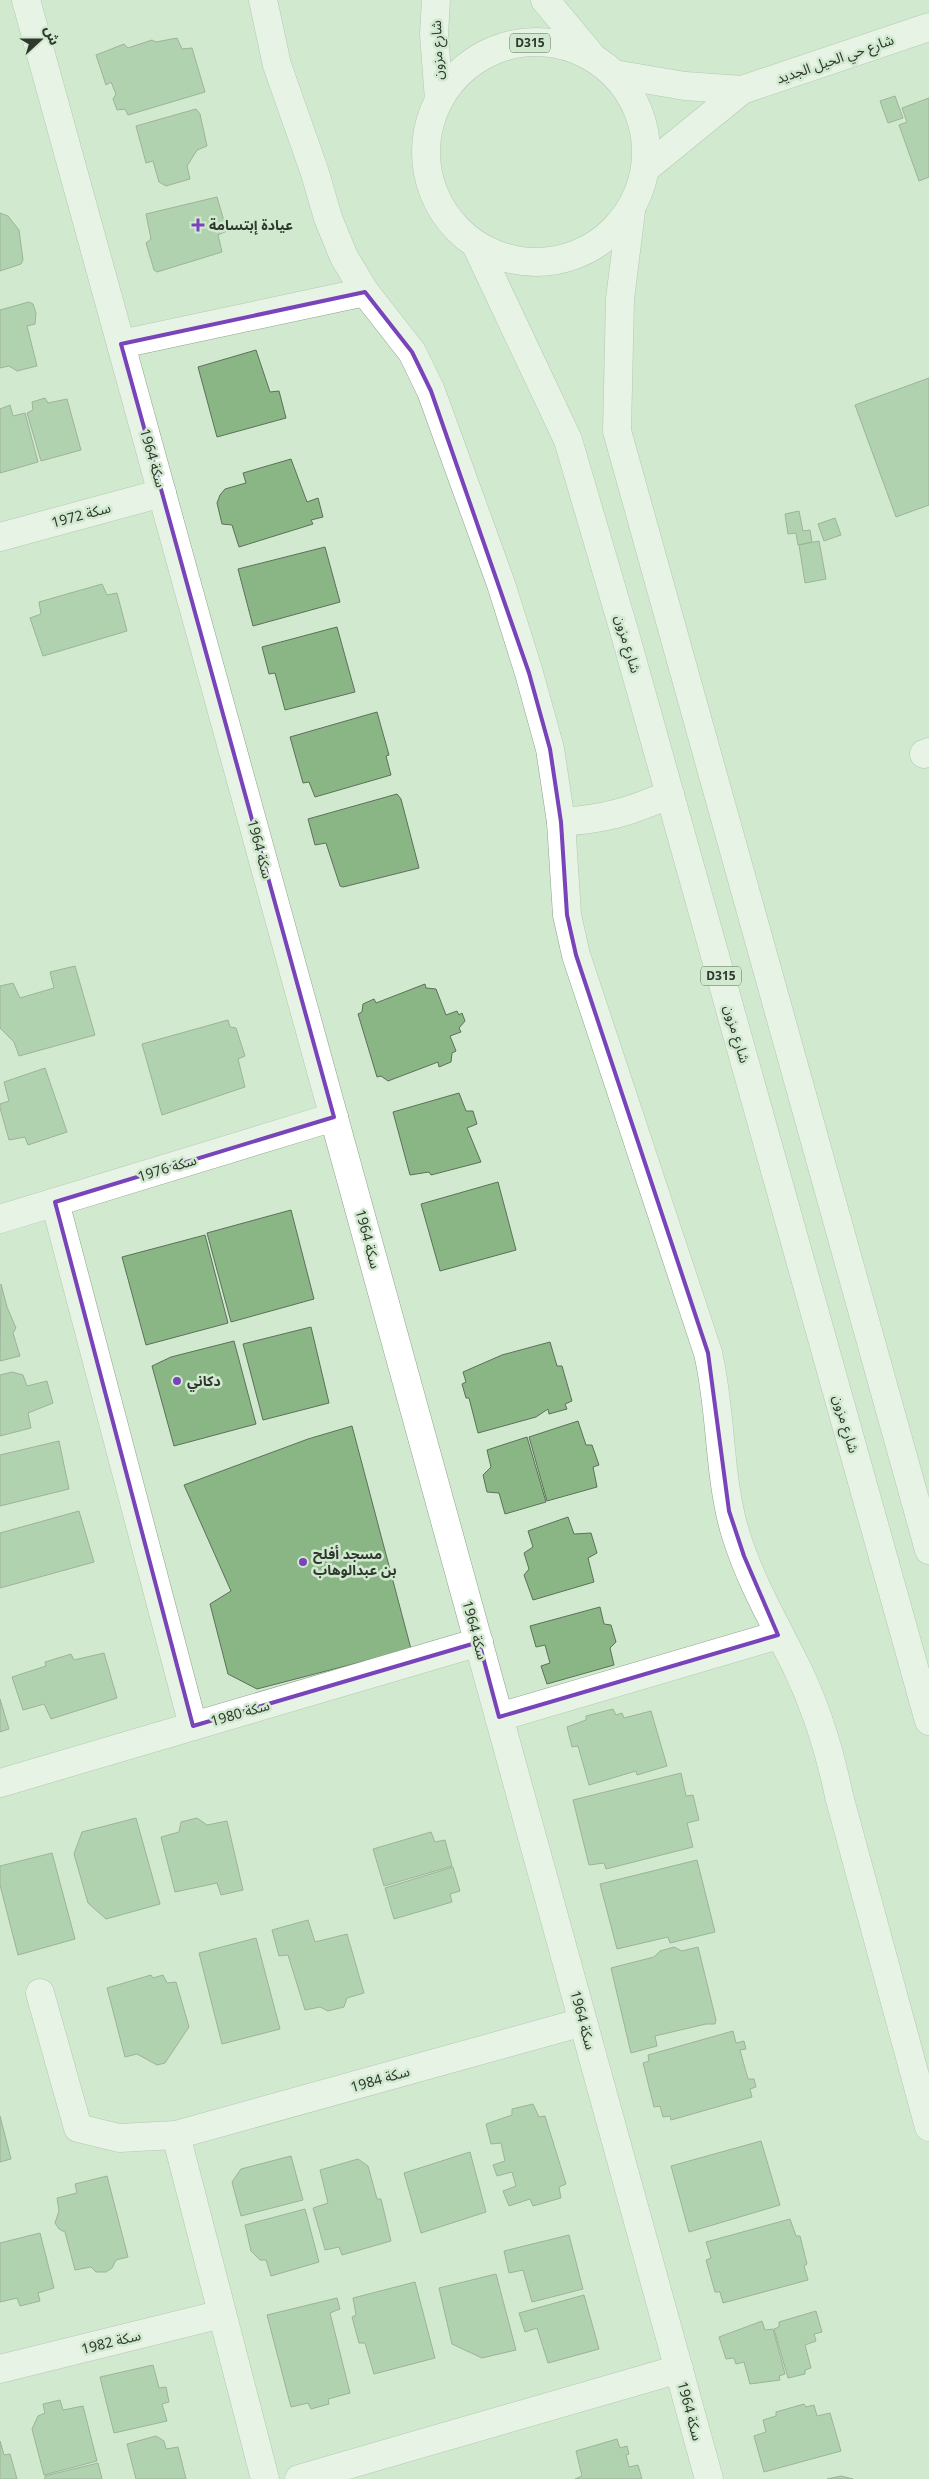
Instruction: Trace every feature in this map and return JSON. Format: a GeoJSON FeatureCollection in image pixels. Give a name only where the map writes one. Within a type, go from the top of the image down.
{"type":"FeatureCollection","features":[{"type":"Feature","properties":{"kind":"street","name":"سكة 1964"},"geometry":{"type":"LineString","coordinates":[[26,0],[709,2479]]}},
{"type":"Feature","properties":{"kind":"street"},"geometry":{"type":"LineString","coordinates":[[263,0],[277,65],[310,156],[328,218],[344,257],[365,292],[412,352],[431,391],[501,584],[529,673],[550,749],[561,822],[567,915],[576,955],[706,1344],[718,1399],[721,1463],[730,1510],[744,1556],[778,1635],[804,1684],[827,1744],[838,1796],[929,2127]]}},
{"type":"Feature","properties":{"kind":"street","name":"شارع مزون"},"geometry":{"type":"LineString","coordinates":[[436,0],[434,34],[439,100]]}},
{"type":"Feature","properties":{"kind":"street","name":"D315"},"geometry":{"type":"LineString","coordinates":[[545,0],[593,57],[614,74],[635,102],[646,135],[646,169],[640,191],[631,211],[620,299],[617,431],[929,1550]]}},
{"type":"Feature","properties":{"kind":"street","name":"شارع حي الحيل الجديد"},"geometry":{"type":"LineString","coordinates":[[646,169],[742,90],[929,27]]}},
{"type":"Feature","properties":{"kind":"street","name":"D315"},"geometry":{"type":"LineString","coordinates":[[593,57],[560,44],[524,42],[490,52],[461,71],[439,100],[428,130],[426,163],[435,195],[452,223],[476,245],[508,260],[544,263],[577,256],[608,237],[631,211]]}},
{"type":"Feature","properties":{"kind":"street","name":"شارع حي الحيل الجديد"},"geometry":{"type":"LineString","coordinates":[[614,74],[685,86],[742,90]]}},
{"type":"Feature","properties":{"kind":"street","name":"شارع مزون"},"geometry":{"type":"LineString","coordinates":[[476,245],[568,440],[670,794],[929,1721]]}},
{"type":"Feature","properties":{"kind":"street"},"geometry":{"type":"LineString","coordinates":[[121,344],[365,292]]}},
{"type":"Feature","properties":{"kind":"street","name":"سكة 1972"},"geometry":{"type":"LineString","coordinates":[[0,537],[162,493]]}},
{"type":"Feature","properties":{"kind":"street"},"geometry":{"type":"LineString","coordinates":[[561,822],[608,817],[635,810],[670,794]]}},
{"type":"Feature","properties":{"kind":"street","name":"سكة 1976"},"geometry":{"type":"LineString","coordinates":[[0,1218],[334,1117]]}},
{"type":"Feature","properties":{"kind":"street"},"geometry":{"type":"LineString","coordinates":[[55,1202],[193,1726]]}},
{"type":"Feature","properties":{"kind":"street"},"geometry":{"type":"LineString","coordinates":[[499,1717],[778,1635]]}},
{"type":"Feature","properties":{"kind":"street","name":"سكة 1980"},"geometry":{"type":"LineString","coordinates":[[0,1783],[479,1642]]}},
{"type":"Feature","properties":{"kind":"street","name":"سكة 1984"},"geometry":{"type":"LineString","coordinates":[[40,1993],[78,2128],[119,2138],[176,2136],[583,2022]]}},
{"type":"Feature","properties":{"kind":"street"},"geometry":{"type":"LineString","coordinates":[[176,2136],[265,2479]]}},
{"type":"Feature","properties":{"kind":"street","name":"سكة 1982"},"geometry":{"type":"LineString","coordinates":[[0,2369],[222,2314]]}},
{"type":"Feature","properties":{"kind":"street"},"geometry":{"type":"LineString","coordinates":[[299,2479],[679,2369]]}},
{"type":"Feature","properties":{"kind":"highlighted area"},"geometry":{"type":"Polygon","coordinates":[[[365,292],[412,352],[431,391],[529,673],[550,749],[561,822],[567,915],[576,955],[708,1353],[729,1511],[744,1556],[778,1635],[499,1717],[479,1642],[193,1726],[55,1202],[334,1117],[121,344],[365,292]]]}},
{"type":"Feature","properties":{"kind":"building"},"geometry":{"type":"Polygon","coordinates":[[[177,38],[182,49],[192,48],[205,92],[128,115],[125,109],[117,110],[113,99],[116,94],[111,82],[106,85],[96,55],[124,44],[128,48],[152,40],[156,42],[177,38]]]}},
{"type":"Feature","properties":{"kind":"building"},"geometry":{"type":"Polygon","coordinates":[[[895,96],[903,118],[888,123],[880,101],[895,96]]]}},
{"type":"Feature","properties":{"kind":"building"},"geometry":{"type":"Polygon","coordinates":[[[929,98],[929,177],[919,181],[899,125],[907,122],[902,108],[929,98]]]}},
{"type":"Feature","properties":{"kind":"building"},"geometry":{"type":"Polygon","coordinates":[[[196,109],[200,114],[207,146],[197,150],[187,166],[190,179],[166,186],[159,182],[153,161],[146,163],[136,126],[196,109]]]}},
{"type":"Feature","properties":{"kind":"building"},"geometry":{"type":"Polygon","coordinates":[[[217,197],[227,231],[218,235],[222,252],[157,272],[154,270],[146,243],[151,239],[146,214],[217,197]]]}},
{"type":"Feature","properties":{"kind":"building"},"geometry":{"type":"Polygon","coordinates":[[[0,213],[8,216],[19,230],[23,260],[21,264],[0,271],[0,213]]]}},
{"type":"Feature","properties":{"kind":"building"},"geometry":{"type":"Polygon","coordinates":[[[29,302],[33,304],[36,313],[35,324],[27,326],[37,366],[17,371],[9,366],[0,368],[0,310],[29,302]]]}},
{"type":"Feature","properties":{"kind":"building"},"geometry":{"type":"Polygon","coordinates":[[[256,350],[270,392],[279,391],[286,418],[217,437],[198,367],[256,350]]]}},
{"type":"Feature","properties":{"kind":"building"},"geometry":{"type":"Polygon","coordinates":[[[929,378],[929,505],[896,517],[855,405],[929,378]]]}},
{"type":"Feature","properties":{"kind":"building"},"geometry":{"type":"Polygon","coordinates":[[[45,398],[48,403],[67,399],[81,450],[41,461],[27,413],[33,410],[32,402],[45,398]]]}},
{"type":"Feature","properties":{"kind":"building"},"geometry":{"type":"Polygon","coordinates":[[[10,405],[13,416],[25,413],[38,462],[0,473],[0,409],[10,405]]]}},
{"type":"Feature","properties":{"kind":"building"},"geometry":{"type":"Polygon","coordinates":[[[291,459],[307,502],[318,498],[323,517],[311,520],[313,524],[239,547],[232,525],[222,524],[217,503],[220,495],[225,489],[246,483],[243,473],[291,459]]]}},
{"type":"Feature","properties":{"kind":"building"},"geometry":{"type":"Polygon","coordinates":[[[799,511],[803,531],[810,530],[812,542],[798,545],[796,533],[788,534],[785,514],[799,511]]]}},
{"type":"Feature","properties":{"kind":"building"},"geometry":{"type":"Polygon","coordinates":[[[835,518],[841,535],[824,541],[818,524],[835,518]]]}},
{"type":"Feature","properties":{"kind":"building"},"geometry":{"type":"Polygon","coordinates":[[[819,541],[826,579],[805,583],[799,545],[819,541]]]}},
{"type":"Feature","properties":{"kind":"building"},"geometry":{"type":"Polygon","coordinates":[[[325,547],[340,602],[253,626],[238,569],[325,547]]]}},
{"type":"Feature","properties":{"kind":"building"},"geometry":{"type":"Polygon","coordinates":[[[102,584],[107,595],[117,593],[127,631],[43,656],[30,618],[41,614],[39,602],[102,584]]]}},
{"type":"Feature","properties":{"kind":"building"},"geometry":{"type":"Polygon","coordinates":[[[337,627],[355,692],[285,710],[275,673],[269,674],[262,647],[337,627]]]}},
{"type":"Feature","properties":{"kind":"building"},"geometry":{"type":"Polygon","coordinates":[[[377,712],[389,755],[386,756],[391,775],[315,797],[309,782],[303,783],[290,737],[377,712]]]}},
{"type":"Feature","properties":{"kind":"building"},"geometry":{"type":"Polygon","coordinates":[[[397,794],[401,799],[419,868],[343,887],[340,886],[326,843],[315,845],[308,819],[397,794]]]}},
{"type":"Feature","properties":{"kind":"building"},"geometry":{"type":"Polygon","coordinates":[[[75,966],[95,1035],[19,1056],[14,1042],[0,1028],[0,986],[13,983],[20,998],[54,988],[50,972],[75,966]]]}},
{"type":"Feature","properties":{"kind":"building"},"geometry":{"type":"Polygon","coordinates":[[[425,984],[426,988],[436,989],[446,1015],[457,1011],[459,1015],[462,1013],[465,1021],[459,1028],[461,1032],[450,1036],[456,1051],[452,1053],[451,1062],[439,1067],[438,1062],[388,1081],[381,1076],[377,1077],[358,1014],[362,1012],[363,1004],[374,999],[376,1003],[425,984]]]}},
{"type":"Feature","properties":{"kind":"building"},"geometry":{"type":"Polygon","coordinates":[[[228,1020],[230,1027],[236,1028],[245,1056],[238,1059],[245,1087],[162,1115],[142,1044],[228,1020]]]}},
{"type":"Feature","properties":{"kind":"building"},"geometry":{"type":"Polygon","coordinates":[[[45,1068],[67,1132],[28,1145],[25,1137],[9,1140],[0,1108],[0,1104],[9,1101],[4,1082],[45,1068]]]}},
{"type":"Feature","properties":{"kind":"building"},"geometry":{"type":"Polygon","coordinates":[[[459,1093],[466,1111],[473,1111],[477,1124],[467,1128],[481,1162],[431,1175],[429,1172],[410,1175],[393,1112],[459,1093]]]}},
{"type":"Feature","properties":{"kind":"building"},"geometry":{"type":"Polygon","coordinates":[[[498,1182],[516,1250],[440,1271],[421,1204],[498,1182]]]}},
{"type":"Feature","properties":{"kind":"building"},"geometry":{"type":"Polygon","coordinates":[[[291,1210],[314,1299],[231,1322],[207,1233],[291,1210]]]}},
{"type":"Feature","properties":{"kind":"building"},"geometry":{"type":"Polygon","coordinates":[[[205,1235],[228,1323],[146,1345],[122,1257],[205,1235]]]}},
{"type":"Feature","properties":{"kind":"building"},"geometry":{"type":"Polygon","coordinates":[[[1,1284],[7,1307],[16,1328],[13,1333],[20,1356],[0,1361],[1,1284]]]}},
{"type":"Feature","properties":{"kind":"building"},"geometry":{"type":"Polygon","coordinates":[[[311,1327],[329,1403],[263,1420],[243,1344],[311,1327]]]}},
{"type":"Feature","properties":{"kind":"building"},"geometry":{"type":"Polygon","coordinates":[[[234,1341],[256,1424],[174,1446],[152,1366],[171,1357],[234,1341]]]}},
{"type":"Feature","properties":{"kind":"building"},"geometry":{"type":"Polygon","coordinates":[[[550,1342],[557,1366],[562,1366],[572,1401],[565,1404],[567,1409],[549,1414],[548,1409],[536,1417],[478,1433],[469,1398],[466,1398],[462,1384],[466,1382],[463,1372],[502,1355],[550,1342]]]}},
{"type":"Feature","properties":{"kind":"building"},"geometry":{"type":"Polygon","coordinates":[[[12,1372],[23,1375],[27,1386],[47,1381],[53,1403],[28,1413],[31,1428],[0,1436],[0,1375],[12,1372]]]}},
{"type":"Feature","properties":{"kind":"building"},"geometry":{"type":"Polygon","coordinates":[[[578,1421],[586,1445],[592,1445],[599,1465],[593,1467],[597,1487],[547,1501],[529,1437],[578,1421]]]}},
{"type":"Feature","properties":{"kind":"building","name":"مسجد أفلح بن عبدالوهاب"},"geometry":{"type":"Polygon","coordinates":[[[352,1426],[411,1649],[257,1689],[228,1674],[210,1604],[231,1591],[184,1485],[308,1439],[352,1426]]]}},
{"type":"Feature","properties":{"kind":"building"},"geometry":{"type":"Polygon","coordinates":[[[527,1437],[546,1502],[505,1514],[499,1493],[487,1492],[483,1475],[491,1467],[487,1450],[527,1437]]]}},
{"type":"Feature","properties":{"kind":"building"},"geometry":{"type":"Polygon","coordinates":[[[59,1441],[69,1489],[0,1506],[0,1455],[59,1441]]]}},
{"type":"Feature","properties":{"kind":"building"},"geometry":{"type":"Polygon","coordinates":[[[79,1511],[94,1562],[0,1588],[0,1533],[79,1511]]]}},
{"type":"Feature","properties":{"kind":"building"},"geometry":{"type":"Polygon","coordinates":[[[568,1517],[574,1534],[591,1533],[597,1553],[588,1558],[594,1582],[533,1600],[524,1575],[529,1569],[524,1553],[533,1547],[528,1531],[568,1517]]]}},
{"type":"Feature","properties":{"kind":"building"},"geometry":{"type":"Polygon","coordinates":[[[600,1607],[604,1624],[611,1625],[616,1642],[610,1648],[614,1665],[547,1684],[541,1666],[550,1663],[545,1645],[536,1647],[530,1626],[600,1607]]]}},
{"type":"Feature","properties":{"kind":"building"},"geometry":{"type":"Polygon","coordinates":[[[104,1653],[117,1698],[51,1719],[44,1704],[23,1710],[12,1677],[46,1666],[45,1662],[71,1654],[74,1660],[104,1653]]]}},
{"type":"Feature","properties":{"kind":"building"},"geometry":{"type":"Polygon","coordinates":[[[0,1699],[9,1729],[0,1732],[0,1699]]]}},
{"type":"Feature","properties":{"kind":"building"},"geometry":{"type":"Polygon","coordinates":[[[613,1709],[616,1715],[622,1713],[624,1718],[651,1711],[667,1766],[637,1775],[636,1771],[589,1785],[578,1746],[572,1747],[567,1727],[586,1720],[586,1716],[613,1709]]]}},
{"type":"Feature","properties":{"kind":"building"},"geometry":{"type":"Polygon","coordinates":[[[681,1773],[686,1796],[693,1795],[699,1820],[687,1823],[693,1847],[606,1869],[604,1863],[589,1865],[573,1800],[681,1773]]]}},
{"type":"Feature","properties":{"kind":"building"},"geometry":{"type":"Polygon","coordinates":[[[136,1818],[160,1904],[106,1919],[88,1903],[74,1854],[82,1832],[136,1818]]]}},
{"type":"Feature","properties":{"kind":"building"},"geometry":{"type":"Polygon","coordinates":[[[197,1818],[207,1825],[227,1821],[243,1890],[221,1895],[217,1883],[175,1892],[161,1837],[179,1832],[181,1822],[197,1818]]]}},
{"type":"Feature","properties":{"kind":"building"},"geometry":{"type":"Polygon","coordinates":[[[431,1832],[435,1842],[445,1840],[452,1866],[384,1886],[373,1849],[431,1832]]]}},
{"type":"Feature","properties":{"kind":"building"},"geometry":{"type":"Polygon","coordinates":[[[52,1853],[75,1939],[18,1955],[0,1885],[0,1866],[52,1853]]]}},
{"type":"Feature","properties":{"kind":"building"},"geometry":{"type":"Polygon","coordinates":[[[697,1860],[715,1932],[670,1943],[668,1937],[617,1949],[600,1884],[697,1860]]]}},
{"type":"Feature","properties":{"kind":"building"},"geometry":{"type":"Polygon","coordinates":[[[453,1867],[460,1891],[450,1894],[452,1902],[394,1919],[385,1888],[453,1867]]]}},
{"type":"Feature","properties":{"kind":"building"},"geometry":{"type":"Polygon","coordinates":[[[308,1920],[315,1942],[347,1934],[364,1993],[347,1998],[344,2007],[328,2011],[320,2007],[305,2010],[288,1955],[279,1956],[272,1930],[308,1920]]]}},
{"type":"Feature","properties":{"kind":"building"},"geometry":{"type":"Polygon","coordinates":[[[256,1938],[280,2029],[222,2044],[199,1953],[256,1938]]]}},
{"type":"Feature","properties":{"kind":"building"},"geometry":{"type":"Polygon","coordinates":[[[674,1947],[682,1951],[698,1947],[716,2020],[715,2024],[706,2024],[655,2036],[657,2046],[631,2053],[611,1968],[654,1957],[660,1951],[674,1947]]]}},
{"type":"Feature","properties":{"kind":"building"},"geometry":{"type":"Polygon","coordinates":[[[151,1975],[153,1978],[163,1975],[167,1983],[176,1982],[189,2027],[165,2063],[157,2065],[137,2054],[125,2057],[107,1988],[151,1975]]]}},
{"type":"Feature","properties":{"kind":"building"},"geometry":{"type":"Polygon","coordinates":[[[733,2031],[736,2043],[744,2041],[746,2049],[740,2050],[748,2079],[754,2079],[756,2087],[750,2089],[752,2097],[671,2120],[670,2116],[663,2117],[660,2106],[654,2107],[643,2063],[649,2061],[648,2055],[733,2031]]]}},
{"type":"Feature","properties":{"kind":"building"},"geometry":{"type":"Polygon","coordinates":[[[533,2104],[539,2117],[545,2116],[566,2184],[559,2187],[561,2198],[533,2206],[530,2199],[509,2206],[503,2191],[516,2186],[512,2172],[497,2176],[493,2165],[505,2161],[501,2143],[491,2144],[486,2124],[512,2115],[512,2109],[533,2104]]]}},
{"type":"Feature","properties":{"kind":"building"},"geometry":{"type":"Polygon","coordinates":[[[0,2116],[11,2159],[0,2162],[0,2116]]]}},
{"type":"Feature","properties":{"kind":"building"},"geometry":{"type":"Polygon","coordinates":[[[761,2141],[780,2205],[689,2232],[671,2166],[761,2141]]]}},
{"type":"Feature","properties":{"kind":"building"},"geometry":{"type":"Polygon","coordinates":[[[470,2152],[486,2212],[421,2233],[404,2173],[470,2152]]]}},
{"type":"Feature","properties":{"kind":"building"},"geometry":{"type":"Polygon","coordinates":[[[291,2156],[303,2200],[241,2216],[232,2182],[241,2169],[291,2156]]]}},
{"type":"Feature","properties":{"kind":"building"},"geometry":{"type":"Polygon","coordinates":[[[358,2159],[368,2166],[377,2199],[381,2199],[391,2241],[342,2255],[339,2247],[325,2250],[313,2208],[328,2203],[320,2170],[358,2159]]]}},
{"type":"Feature","properties":{"kind":"building"},"geometry":{"type":"Polygon","coordinates":[[[107,2176],[128,2257],[116,2260],[112,2268],[106,2272],[96,2272],[91,2267],[75,2270],[65,2232],[59,2229],[55,2223],[59,2211],[57,2198],[77,2193],[75,2184],[107,2176]]]}},
{"type":"Feature","properties":{"kind":"building"},"geometry":{"type":"Polygon","coordinates":[[[305,2209],[319,2262],[271,2276],[266,2260],[260,2260],[251,2251],[245,2225],[305,2209]]]}},
{"type":"Feature","properties":{"kind":"building"},"geometry":{"type":"Polygon","coordinates":[[[790,2219],[796,2236],[800,2236],[807,2264],[804,2266],[808,2280],[723,2303],[720,2292],[715,2292],[706,2260],[711,2258],[706,2242],[790,2219]]]}},
{"type":"Feature","properties":{"kind":"building"},"geometry":{"type":"Polygon","coordinates":[[[40,2233],[54,2288],[38,2293],[40,2301],[20,2306],[17,2298],[0,2302],[0,2243],[40,2233]]]}},
{"type":"Feature","properties":{"kind":"building"},"geometry":{"type":"Polygon","coordinates":[[[569,2235],[583,2289],[532,2302],[523,2270],[509,2273],[504,2251],[569,2235]]]}},
{"type":"Feature","properties":{"kind":"building"},"geometry":{"type":"Polygon","coordinates":[[[496,2274],[516,2350],[482,2358],[452,2344],[439,2288],[496,2274]]]}},
{"type":"Feature","properties":{"kind":"building"},"geometry":{"type":"Polygon","coordinates":[[[415,2282],[435,2358],[374,2374],[365,2343],[359,2343],[352,2317],[356,2315],[353,2298],[415,2282]]]}},
{"type":"Feature","properties":{"kind":"building"},"geometry":{"type":"Polygon","coordinates":[[[584,2295],[599,2349],[548,2363],[537,2328],[525,2332],[519,2313],[584,2295]]]}},
{"type":"Feature","properties":{"kind":"building"},"geometry":{"type":"Polygon","coordinates":[[[337,2298],[340,2309],[330,2313],[350,2393],[328,2399],[329,2404],[311,2409],[308,2403],[291,2407],[267,2315],[337,2298]]]}},
{"type":"Feature","properties":{"kind":"building"},"geometry":{"type":"Polygon","coordinates":[[[816,2311],[822,2332],[814,2334],[816,2341],[805,2345],[811,2368],[805,2370],[805,2374],[788,2378],[774,2329],[779,2327],[779,2322],[816,2311]]]}},
{"type":"Feature","properties":{"kind":"building"},"geometry":{"type":"Polygon","coordinates":[[[762,2321],[765,2330],[773,2329],[785,2374],[779,2376],[780,2380],[750,2384],[744,2362],[736,2364],[734,2358],[726,2359],[719,2337],[762,2321]]]}},
{"type":"Feature","properties":{"kind":"building"},"geometry":{"type":"Polygon","coordinates":[[[153,2365],[159,2388],[166,2387],[169,2402],[162,2404],[167,2421],[114,2433],[100,2377],[153,2365]]]}},
{"type":"Feature","properties":{"kind":"building"},"geometry":{"type":"Polygon","coordinates":[[[60,2400],[63,2410],[83,2406],[97,2461],[44,2475],[32,2429],[38,2416],[45,2413],[43,2404],[60,2400]]]}},
{"type":"Feature","properties":{"kind":"building"},"geometry":{"type":"Polygon","coordinates":[[[804,2404],[806,2407],[814,2405],[817,2416],[830,2413],[841,2451],[764,2472],[754,2436],[766,2432],[763,2420],[776,2416],[776,2412],[804,2404]]]}},
{"type":"Feature","properties":{"kind":"building"},"geometry":{"type":"Polygon","coordinates":[[[156,2436],[164,2441],[166,2449],[178,2447],[186,2479],[136,2479],[127,2444],[156,2436]]]}},
{"type":"Feature","properties":{"kind":"building"},"geometry":{"type":"Polygon","coordinates":[[[617,2439],[620,2448],[627,2446],[629,2454],[626,2455],[629,2467],[638,2465],[642,2479],[575,2479],[582,2476],[576,2451],[617,2439]]]}},
{"type":"Feature","properties":{"kind":"building"},"geometry":{"type":"Polygon","coordinates":[[[0,2441],[4,2455],[10,2454],[17,2479],[0,2479],[0,2441]]]}},
{"type":"Feature","properties":{"kind":"building"},"geometry":{"type":"Polygon","coordinates":[[[98,2463],[102,2479],[45,2479],[45,2476],[98,2463]]]}},
{"type":"Feature","properties":{"kind":"building"},"geometry":{"type":"Polygon","coordinates":[[[841,2476],[853,2479],[827,2479],[841,2476]]]}},
{"type":"Feature","properties":{"kind":"place","name":"عيادة إبتسامة"},"geometry":{"type":"Point","coordinates":[198,225]}},
{"type":"Feature","properties":{"kind":"place","name":"دكاني"},"geometry":{"type":"Point","coordinates":[177,1381]}},
{"type":"Feature","properties":{"kind":"place","name":"مسجد أفلح بن عبدالوهاب"},"geometry":{"type":"Point","coordinates":[303,1562]}}]}
